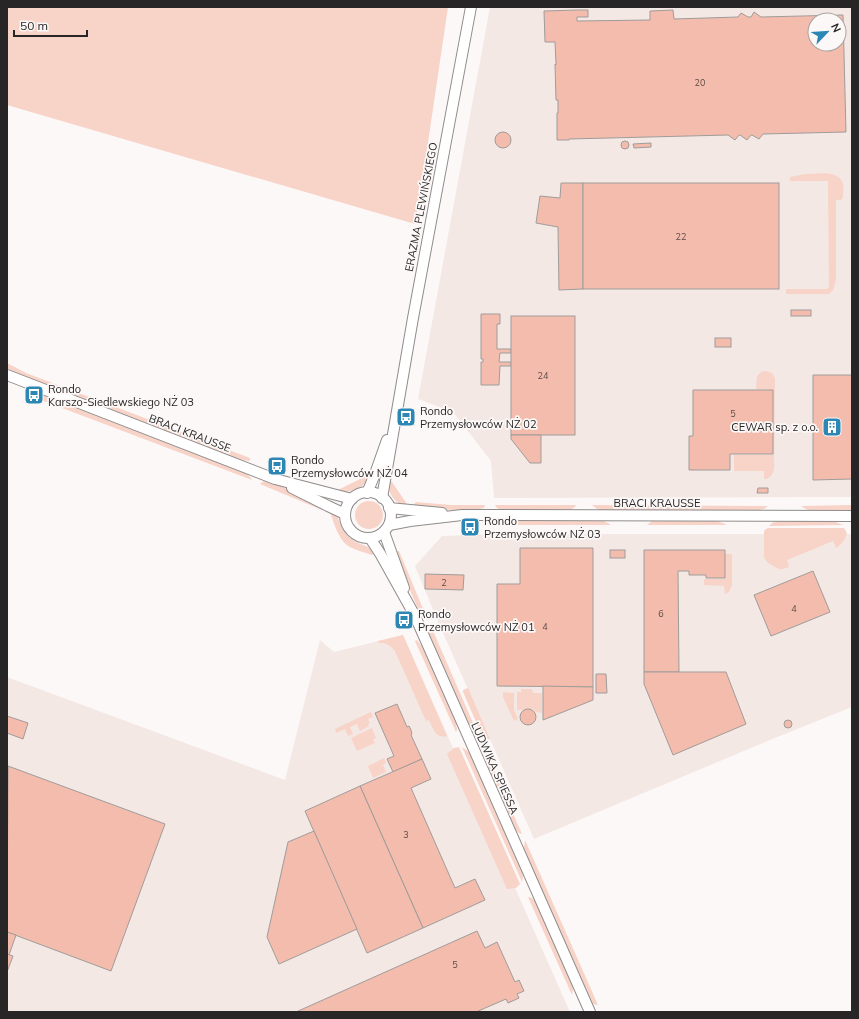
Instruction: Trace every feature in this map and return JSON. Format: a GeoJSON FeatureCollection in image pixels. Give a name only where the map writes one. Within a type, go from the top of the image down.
{"type":"FeatureCollection","features":[{"type":"Feature","properties":{"kind":"street","name":"ERAZMA PLEWIŃSKIEGO"},"geometry":{"type":"LineString","coordinates":[[382,498],[396,411],[471,7]]}},
{"type":"Feature","properties":{"kind":"street","name":"BRACI KRAUSSE"},"geometry":{"type":"LineString","coordinates":[[7,375],[275,479],[345,514]]}},
{"type":"Feature","properties":{"kind":"street","name":"ERAZMA PLEWIŃSKIEGO"},"geometry":{"type":"LineString","coordinates":[[367,493],[375,474],[396,411]]}},
{"type":"Feature","properties":{"kind":"street","name":"BRACI KRAUSSE"},"geometry":{"type":"LineString","coordinates":[[275,479],[352,499]]}},
{"type":"Feature","properties":{"kind":"street"},"geometry":{"type":"LineString","coordinates":[[367,493],[375,494],[382,498],[390,508],[391,514],[386,528],[375,537],[370,538],[359,536],[350,530],[345,514],[347,506],[352,499],[359,494],[367,493]]}},
{"type":"Feature","properties":{"kind":"street","name":"BRACI KRAUSSE"},"geometry":{"type":"LineString","coordinates":[[390,508],[462,515],[852,516]]}},
{"type":"Feature","properties":{"kind":"street","name":"BRACI KRAUSSE"},"geometry":{"type":"LineString","coordinates":[[386,528],[410,521],[462,515]]}},
{"type":"Feature","properties":{"kind":"street"},"geometry":{"type":"LineString","coordinates":[[386,528],[415,616]]}},
{"type":"Feature","properties":{"kind":"street","name":"LUDWIKA SPIESSA"},"geometry":{"type":"LineString","coordinates":[[370,538],[415,616],[590,1012]]}},
{"type":"Feature","properties":{"kind":"shaded area"},"geometry":{"type":"Polygon","coordinates":[[[7,7],[448,7],[415,224],[7,105],[7,7]]]}},
{"type":"Feature","properties":{"kind":"shaded area"},"geometry":{"type":"Polygon","coordinates":[[[490,7],[852,7],[852,497],[494,498],[491,461],[453,412],[418,399],[490,7]]]}},
{"type":"Feature","properties":{"kind":"shaded area"},"geometry":{"type":"Polygon","coordinates":[[[805,174],[832,174],[841,179],[843,184],[843,197],[841,200],[836,200],[836,280],[833,290],[829,294],[786,294],[786,289],[827,289],[829,287],[828,181],[790,181],[790,177],[805,174]]]}},
{"type":"Feature","properties":{"kind":"shaded area"},"geometry":{"type":"Polygon","coordinates":[[[7,363],[26,373],[250,458],[250,461],[233,457],[17,374],[7,368],[7,363]]]}},
{"type":"Feature","properties":{"kind":"shaded area"},"geometry":{"type":"Polygon","coordinates":[[[765,371],[772,373],[775,378],[774,469],[771,476],[764,479],[764,471],[734,471],[734,455],[773,455],[773,390],[756,389],[757,376],[761,372],[765,371]]]}},
{"type":"Feature","properties":{"kind":"shaded area"},"geometry":{"type":"Polygon","coordinates":[[[43,395],[247,474],[252,480],[41,400],[43,395]]]}},
{"type":"Feature","properties":{"kind":"shaded area"},"geometry":{"type":"Polygon","coordinates":[[[368,475],[371,476],[361,487],[352,491],[337,492],[338,490],[368,475]]]}},
{"type":"Feature","properties":{"kind":"shaded area"},"geometry":{"type":"Polygon","coordinates":[[[264,481],[288,489],[325,509],[322,510],[260,484],[264,481]]]}},
{"type":"Feature","properties":{"kind":"shaded area"},"geometry":{"type":"Polygon","coordinates":[[[388,481],[392,482],[407,506],[402,505],[395,500],[389,490],[388,481]]]}},
{"type":"Feature","properties":{"kind":"shaded area"},"geometry":{"type":"Polygon","coordinates":[[[369,501],[379,505],[383,515],[379,525],[369,529],[359,525],[355,515],[359,505],[369,501]]]}},
{"type":"Feature","properties":{"kind":"shaded area"},"geometry":{"type":"Polygon","coordinates":[[[416,502],[451,505],[485,505],[484,508],[449,510],[414,507],[416,502]]]}},
{"type":"Feature","properties":{"kind":"shaded area"},"geometry":{"type":"Polygon","coordinates":[[[495,505],[576,505],[570,510],[500,510],[495,505]]]}},
{"type":"Feature","properties":{"kind":"shaded area"},"geometry":{"type":"Polygon","coordinates":[[[592,505],[768,506],[759,510],[600,510],[592,505]]]}},
{"type":"Feature","properties":{"kind":"shaded area"},"geometry":{"type":"Polygon","coordinates":[[[852,505],[852,510],[810,511],[801,506],[852,505]]]}},
{"type":"Feature","properties":{"kind":"shaded area"},"geometry":{"type":"Polygon","coordinates":[[[330,512],[337,516],[343,530],[350,538],[371,548],[376,553],[372,555],[348,546],[337,530],[330,512]]]}},
{"type":"Feature","properties":{"kind":"shaded area"},"geometry":{"type":"Polygon","coordinates":[[[507,521],[604,521],[611,525],[496,525],[507,521]]]}},
{"type":"Feature","properties":{"kind":"shaded area"},"geometry":{"type":"Polygon","coordinates":[[[652,521],[717,521],[727,525],[647,525],[652,521]]]}},
{"type":"Feature","properties":{"kind":"shaded area"},"geometry":{"type":"Polygon","coordinates":[[[778,521],[833,521],[843,525],[769,526],[778,521]]]}},
{"type":"Feature","properties":{"kind":"shaded area"},"geometry":{"type":"Polygon","coordinates":[[[768,528],[844,528],[847,533],[843,542],[836,548],[833,541],[787,560],[789,567],[779,569],[767,562],[764,557],[764,531],[768,528]]]}},
{"type":"Feature","properties":{"kind":"shaded area"},"geometry":{"type":"Polygon","coordinates":[[[495,534],[852,534],[852,707],[534,839],[415,566],[442,536],[495,534]]]}},
{"type":"Feature","properties":{"kind":"shaded area"},"geometry":{"type":"Polygon","coordinates":[[[399,551],[426,616],[422,615],[418,609],[394,552],[399,551]]]}},
{"type":"Feature","properties":{"kind":"shaded area"},"geometry":{"type":"Polygon","coordinates":[[[725,554],[732,554],[732,585],[729,592],[725,594],[724,586],[704,585],[704,579],[725,579],[725,554]]]}},
{"type":"Feature","properties":{"kind":"shaded area"},"geometry":{"type":"Polygon","coordinates":[[[430,624],[480,739],[473,733],[428,631],[430,624]]]}},
{"type":"Feature","properties":{"kind":"shaded area"},"geometry":{"type":"Polygon","coordinates":[[[403,635],[570,1012],[7,1012],[7,677],[285,780],[320,640],[334,652],[403,635]]]}},
{"type":"Feature","properties":{"kind":"shaded area"},"geometry":{"type":"Polygon","coordinates":[[[403,635],[447,736],[443,737],[438,735],[429,720],[426,721],[395,651],[387,644],[378,643],[378,641],[403,635]]]}},
{"type":"Feature","properties":{"kind":"shaded area"},"geometry":{"type":"Polygon","coordinates":[[[417,640],[423,648],[456,722],[456,732],[415,641],[417,640]]]}},
{"type":"Feature","properties":{"kind":"shaded area"},"geometry":{"type":"Polygon","coordinates":[[[468,688],[490,739],[484,740],[463,692],[463,690],[468,688]]]}},
{"type":"Feature","properties":{"kind":"shaded area"},"geometry":{"type":"Polygon","coordinates":[[[521,689],[532,689],[533,693],[542,693],[542,713],[536,712],[533,709],[517,710],[517,692],[521,692],[521,689]]]}},
{"type":"Feature","properties":{"kind":"shaded area"},"geometry":{"type":"Polygon","coordinates":[[[503,692],[514,693],[514,710],[518,719],[514,721],[503,697],[503,692]]]}},
{"type":"Feature","properties":{"kind":"shaded area"},"geometry":{"type":"Polygon","coordinates":[[[371,712],[373,717],[368,719],[370,723],[368,724],[369,726],[360,731],[357,724],[350,727],[353,734],[348,736],[345,729],[336,733],[335,729],[371,712]]]}},
{"type":"Feature","properties":{"kind":"shaded area"},"geometry":{"type":"Polygon","coordinates":[[[372,728],[376,738],[373,739],[375,743],[357,751],[351,738],[372,728]]]}},
{"type":"Feature","properties":{"kind":"shaded area"},"geometry":{"type":"Polygon","coordinates":[[[459,747],[520,884],[516,888],[507,889],[447,754],[454,748],[459,747]]]}},
{"type":"Feature","properties":{"kind":"shaded area"},"geometry":{"type":"Polygon","coordinates":[[[462,747],[469,752],[522,872],[522,882],[462,747]]]}},
{"type":"Feature","properties":{"kind":"shaded area"},"geometry":{"type":"Polygon","coordinates":[[[488,756],[522,834],[516,830],[487,766],[488,756]]]}},
{"type":"Feature","properties":{"kind":"shaded area"},"geometry":{"type":"Polygon","coordinates":[[[384,758],[386,763],[383,765],[386,772],[373,778],[368,766],[384,758]]]}},
{"type":"Feature","properties":{"kind":"shaded area"},"geometry":{"type":"Polygon","coordinates":[[[525,840],[598,1005],[593,1004],[524,849],[525,840]]]}},
{"type":"Feature","properties":{"kind":"shaded area"},"geometry":{"type":"Polygon","coordinates":[[[528,897],[535,901],[572,985],[572,995],[528,897]]]}},
{"type":"Feature","properties":{"kind":"building"},"geometry":{"type":"Polygon","coordinates":[[[588,10],[588,17],[577,17],[577,21],[650,20],[650,11],[673,10],[674,19],[738,17],[741,13],[751,17],[754,12],[761,17],[807,16],[807,52],[844,52],[846,132],[763,134],[759,139],[751,135],[747,140],[739,135],[735,140],[728,135],[557,140],[558,100],[556,100],[555,42],[545,42],[544,11],[588,10]]]}},
{"type":"Feature","properties":{"kind":"building"},"geometry":{"type":"Polygon","coordinates":[[[500,132],[506,132],[511,137],[509,146],[506,148],[500,148],[495,143],[495,137],[500,132]]]}},
{"type":"Feature","properties":{"kind":"building"},"geometry":{"type":"Polygon","coordinates":[[[623,141],[627,141],[629,145],[627,149],[623,149],[621,147],[621,143],[623,141]]]}},
{"type":"Feature","properties":{"kind":"building"},"geometry":{"type":"Polygon","coordinates":[[[651,143],[651,147],[634,148],[633,144],[651,143]]]}},
{"type":"Feature","properties":{"kind":"building"},"geometry":{"type":"Polygon","coordinates":[[[561,183],[583,183],[583,289],[559,290],[558,227],[536,223],[540,196],[560,198],[561,183]]]}},
{"type":"Feature","properties":{"kind":"building"},"geometry":{"type":"Polygon","coordinates":[[[583,183],[779,183],[779,289],[583,289],[583,183]]]}},
{"type":"Feature","properties":{"kind":"building"},"geometry":{"type":"Polygon","coordinates":[[[791,310],[811,310],[811,316],[791,316],[791,310]]]}},
{"type":"Feature","properties":{"kind":"building"},"geometry":{"type":"Polygon","coordinates":[[[481,314],[500,314],[500,324],[497,324],[497,349],[511,349],[511,353],[500,353],[499,362],[511,362],[511,366],[500,366],[499,385],[481,385],[481,362],[483,362],[483,359],[481,359],[481,314]]]}},
{"type":"Feature","properties":{"kind":"building"},"geometry":{"type":"Polygon","coordinates":[[[511,316],[575,316],[575,435],[511,435],[511,316]]]}},
{"type":"Feature","properties":{"kind":"building"},"geometry":{"type":"Polygon","coordinates":[[[715,338],[731,338],[731,347],[715,347],[715,338]]]}},
{"type":"Feature","properties":{"kind":"building","name":"CEWAR sp. z o.o."},"geometry":{"type":"Polygon","coordinates":[[[813,375],[852,375],[852,479],[813,480],[813,375]]]}},
{"type":"Feature","properties":{"kind":"building"},"geometry":{"type":"Polygon","coordinates":[[[693,390],[773,390],[773,454],[730,454],[730,470],[689,470],[689,436],[693,436],[693,390]]]}},
{"type":"Feature","properties":{"kind":"building"},"geometry":{"type":"Polygon","coordinates":[[[511,435],[541,435],[541,463],[530,463],[511,439],[511,435]]]}},
{"type":"Feature","properties":{"kind":"building"},"geometry":{"type":"Polygon","coordinates":[[[758,488],[768,488],[768,493],[757,493],[758,488]]]}},
{"type":"Feature","properties":{"kind":"building"},"geometry":{"type":"Polygon","coordinates":[[[520,548],[593,548],[593,687],[497,686],[497,584],[520,584],[520,548]]]}},
{"type":"Feature","properties":{"kind":"building"},"geometry":{"type":"Polygon","coordinates":[[[610,550],[625,550],[625,558],[610,558],[610,550]]]}},
{"type":"Feature","properties":{"kind":"building"},"geometry":{"type":"Polygon","coordinates":[[[644,550],[725,550],[725,578],[706,578],[706,575],[689,575],[689,571],[678,571],[679,672],[644,672],[644,550]]]}},
{"type":"Feature","properties":{"kind":"building"},"geometry":{"type":"Polygon","coordinates":[[[813,571],[830,612],[771,636],[754,595],[813,571]]]}},
{"type":"Feature","properties":{"kind":"building"},"geometry":{"type":"Polygon","coordinates":[[[425,574],[464,575],[463,590],[425,589],[425,574]]]}},
{"type":"Feature","properties":{"kind":"building"},"geometry":{"type":"Polygon","coordinates":[[[644,672],[726,672],[746,724],[673,755],[644,684],[644,672]]]}},
{"type":"Feature","properties":{"kind":"building"},"geometry":{"type":"Polygon","coordinates":[[[596,674],[606,674],[607,693],[596,693],[596,674]]]}},
{"type":"Feature","properties":{"kind":"building"},"geometry":{"type":"Polygon","coordinates":[[[543,686],[593,687],[593,700],[543,720],[543,686]]]}},
{"type":"Feature","properties":{"kind":"building"},"geometry":{"type":"Polygon","coordinates":[[[397,704],[407,727],[409,726],[411,730],[411,735],[422,759],[393,772],[387,759],[394,756],[375,713],[397,704]]]}},
{"type":"Feature","properties":{"kind":"building"},"geometry":{"type":"Polygon","coordinates":[[[528,709],[534,711],[536,717],[534,723],[528,725],[522,723],[520,717],[522,711],[528,709]]]}},
{"type":"Feature","properties":{"kind":"building"},"geometry":{"type":"Polygon","coordinates":[[[7,716],[28,723],[23,739],[7,733],[7,716]]]}},
{"type":"Feature","properties":{"kind":"building"},"geometry":{"type":"Polygon","coordinates":[[[786,720],[790,720],[792,724],[790,728],[786,728],[784,726],[784,722],[786,720]]]}},
{"type":"Feature","properties":{"kind":"building"},"geometry":{"type":"Polygon","coordinates":[[[422,759],[431,779],[411,788],[455,888],[475,879],[485,900],[423,928],[360,786],[422,759]]]}},
{"type":"Feature","properties":{"kind":"building"},"geometry":{"type":"Polygon","coordinates":[[[8,766],[165,824],[111,971],[7,932],[8,766]]]}},
{"type":"Feature","properties":{"kind":"building"},"geometry":{"type":"Polygon","coordinates":[[[360,786],[423,928],[367,953],[305,811],[360,786]]]}},
{"type":"Feature","properties":{"kind":"building"},"geometry":{"type":"Polygon","coordinates":[[[314,831],[357,929],[279,964],[267,937],[288,842],[314,831]]]}},
{"type":"Feature","properties":{"kind":"building"},"geometry":{"type":"Polygon","coordinates":[[[477,931],[485,948],[497,942],[515,982],[519,980],[524,991],[517,994],[519,998],[508,1003],[506,999],[476,1012],[296,1012],[477,931]]]}},
{"type":"Feature","properties":{"kind":"building"},"geometry":{"type":"Polygon","coordinates":[[[7,932],[16,935],[9,955],[7,954],[7,932]]]}},
{"type":"Feature","properties":{"kind":"building"},"geometry":{"type":"Polygon","coordinates":[[[7,954],[13,956],[7,972],[7,954]]]}},
{"type":"Feature","properties":{"kind":"place","name":"Rondo Karszo-Siedlewskiego NŻ 03"},"geometry":{"type":"Point","coordinates":[34,395]}},
{"type":"Feature","properties":{"kind":"place","name":"Rondo Przemysłowców NŻ 02"},"geometry":{"type":"Point","coordinates":[406,417]}},
{"type":"Feature","properties":{"kind":"place","name":"CEWAR sp. z o.o."},"geometry":{"type":"Point","coordinates":[832,427]}},
{"type":"Feature","properties":{"kind":"place","name":"Rondo Przemysłowców NŻ 04"},"geometry":{"type":"Point","coordinates":[277,466]}},
{"type":"Feature","properties":{"kind":"place","name":"Rondo Przemysłowców NŻ 03"},"geometry":{"type":"Point","coordinates":[470,527]}},
{"type":"Feature","properties":{"kind":"place","name":"Rondo Przemysłowców NŻ 01"},"geometry":{"type":"Point","coordinates":[404,620]}}]}
